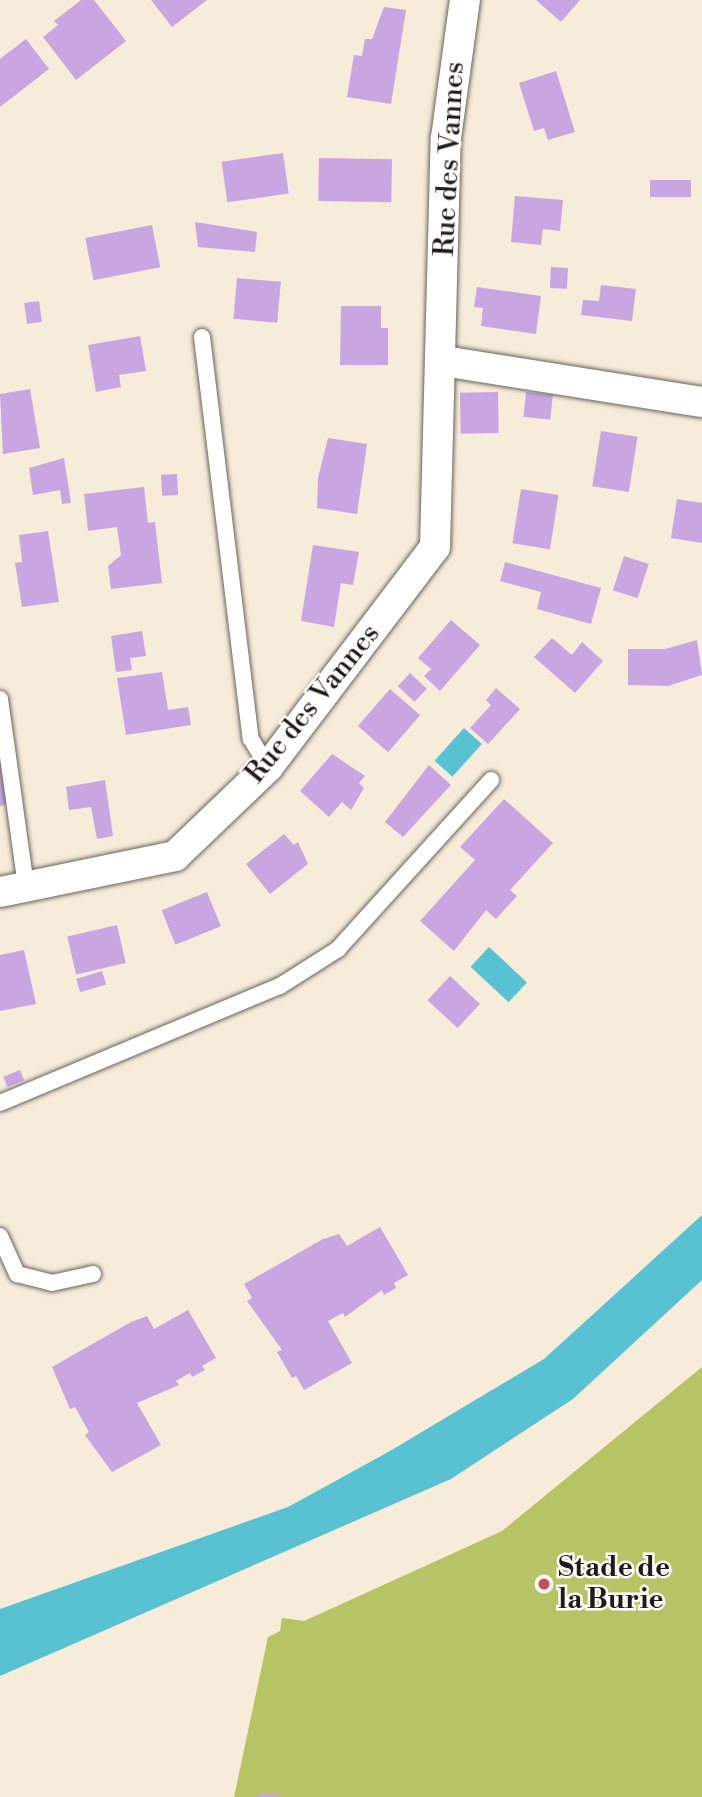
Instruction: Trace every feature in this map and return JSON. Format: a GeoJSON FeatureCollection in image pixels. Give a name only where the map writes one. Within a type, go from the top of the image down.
{"type":"FeatureCollection","features":[{"type":"Feature","properties":{"kind":"street","name":"Rue des Vannes"},"geometry":{"type":"LineString","coordinates":[[13,889],[175,856],[268,768],[435,547],[443,361],[446,138],[465,0]]}},
{"type":"Feature","properties":{"kind":"street"},"geometry":{"type":"LineString","coordinates":[[443,361],[702,402]]}},
{"type":"Feature","properties":{"kind":"lane"},"geometry":{"type":"LineString","coordinates":[[202,337],[251,739],[268,768]]}},
{"type":"Feature","properties":{"kind":"lane"},"geometry":{"type":"LineString","coordinates":[[0,699],[13,889]]}},
{"type":"Feature","properties":{"kind":"lane"},"geometry":{"type":"LineString","coordinates":[[0,1104],[280,986],[338,950],[491,780]]}},
{"type":"Feature","properties":{"kind":"lane"},"geometry":{"type":"LineString","coordinates":[[0,1236],[17,1274],[52,1283],[93,1274]]}},
{"type":"Feature","properties":{"kind":"green space","name":"Stade de la Burie"},"geometry":{"type":"Polygon","coordinates":[[[702,1367],[702,1797],[234,1797],[268,1637],[280,1631],[282,1618],[304,1621],[502,1531],[702,1367]]]}},
{"type":"Feature","properties":{"kind":"water"},"geometry":{"type":"Polygon","coordinates":[[[464,728],[482,744],[452,777],[435,761],[464,728]]]}},
{"type":"Feature","properties":{"kind":"water"},"geometry":{"type":"Polygon","coordinates":[[[489,947],[527,982],[509,1002],[471,967],[489,947]]]}},
{"type":"Feature","properties":{"kind":"water"},"geometry":{"type":"Polygon","coordinates":[[[702,1215],[702,1280],[573,1399],[451,1479],[0,1676],[0,1609],[288,1507],[390,1451],[544,1359],[702,1215]]]}},
{"type":"Feature","properties":{"kind":"building"},"geometry":{"type":"Polygon","coordinates":[[[81,0],[94,0],[126,41],[76,80],[43,37],[58,25],[54,21],[81,0]]]}},
{"type":"Feature","properties":{"kind":"building"},"geometry":{"type":"Polygon","coordinates":[[[151,0],[207,0],[172,27],[151,0]]]}},
{"type":"Feature","properties":{"kind":"building"},"geometry":{"type":"Polygon","coordinates":[[[536,0],[580,0],[561,22],[536,0]]]}},
{"type":"Feature","properties":{"kind":"building"},"geometry":{"type":"Polygon","coordinates":[[[384,7],[406,10],[391,104],[347,97],[354,55],[362,56],[365,39],[372,39],[384,7]]]}},
{"type":"Feature","properties":{"kind":"building"},"geometry":{"type":"Polygon","coordinates":[[[26,39],[49,69],[0,107],[0,59],[26,39]]]}},
{"type":"Feature","properties":{"kind":"building"},"geometry":{"type":"Polygon","coordinates":[[[556,71],[575,132],[548,140],[544,128],[534,131],[519,83],[556,71]]]}},
{"type":"Feature","properties":{"kind":"building"},"geometry":{"type":"Polygon","coordinates":[[[283,153],[289,194],[227,202],[222,162],[283,153]]]}},
{"type":"Feature","properties":{"kind":"building"},"geometry":{"type":"Polygon","coordinates":[[[319,158],[392,159],[391,202],[318,201],[319,158]]]}},
{"type":"Feature","properties":{"kind":"building"},"geometry":{"type":"Polygon","coordinates":[[[650,180],[691,180],[691,197],[650,197],[650,180]]]}},
{"type":"Feature","properties":{"kind":"building"},"geometry":{"type":"Polygon","coordinates":[[[515,196],[563,200],[560,231],[543,229],[541,245],[511,242],[515,196]]]}},
{"type":"Feature","properties":{"kind":"building"},"geometry":{"type":"Polygon","coordinates":[[[195,222],[257,232],[255,252],[198,247],[195,222]]]}},
{"type":"Feature","properties":{"kind":"building"},"geometry":{"type":"Polygon","coordinates":[[[152,225],[160,267],[93,280],[85,238],[152,225]]]}},
{"type":"Feature","properties":{"kind":"building"},"geometry":{"type":"Polygon","coordinates":[[[551,267],[568,268],[567,289],[550,288],[551,267]]]}},
{"type":"Feature","properties":{"kind":"building"},"geometry":{"type":"Polygon","coordinates":[[[237,278],[281,282],[277,323],[233,319],[237,278]]]}},
{"type":"Feature","properties":{"kind":"building"},"geometry":{"type":"Polygon","coordinates":[[[601,285],[636,289],[632,321],[581,315],[583,300],[599,301],[601,285]]]}},
{"type":"Feature","properties":{"kind":"building"},"geometry":{"type":"Polygon","coordinates":[[[477,287],[541,296],[536,334],[481,326],[483,308],[474,307],[477,287]]]}},
{"type":"Feature","properties":{"kind":"building"},"geometry":{"type":"Polygon","coordinates":[[[39,301],[42,322],[27,324],[24,303],[39,301]]]}},
{"type":"Feature","properties":{"kind":"building"},"geometry":{"type":"Polygon","coordinates":[[[341,306],[381,306],[381,328],[388,328],[388,365],[340,365],[341,306]]]}},
{"type":"Feature","properties":{"kind":"building"},"geometry":{"type":"Polygon","coordinates":[[[140,336],[146,371],[119,375],[121,387],[96,392],[88,345],[140,336]]]}},
{"type":"Feature","properties":{"kind":"building"},"geometry":{"type":"Polygon","coordinates":[[[30,389],[40,448],[3,454],[0,394],[30,389]]]}},
{"type":"Feature","properties":{"kind":"building"},"geometry":{"type":"Polygon","coordinates":[[[498,392],[499,433],[461,434],[460,393],[498,392]]]}},
{"type":"Feature","properties":{"kind":"building"},"geometry":{"type":"Polygon","coordinates":[[[526,392],[553,395],[550,420],[523,417],[526,392]]]}},
{"type":"Feature","properties":{"kind":"building"},"geometry":{"type":"Polygon","coordinates":[[[601,431],[638,437],[629,492],[592,486],[601,431]]]}},
{"type":"Feature","properties":{"kind":"building"},"geometry":{"type":"Polygon","coordinates":[[[328,438],[367,444],[357,514],[317,508],[318,478],[328,438]]]}},
{"type":"Feature","properties":{"kind":"building"},"geometry":{"type":"Polygon","coordinates":[[[64,458],[71,503],[62,504],[60,490],[33,495],[29,468],[64,458]]]}},
{"type":"Feature","properties":{"kind":"building"},"geometry":{"type":"Polygon","coordinates":[[[177,474],[178,495],[162,496],[161,475],[177,474]]]}},
{"type":"Feature","properties":{"kind":"building"},"geometry":{"type":"Polygon","coordinates":[[[144,487],[148,523],[155,522],[162,583],[111,589],[108,566],[121,555],[117,527],[88,531],[84,494],[144,487]]]}},
{"type":"Feature","properties":{"kind":"building"},"geometry":{"type":"Polygon","coordinates":[[[521,489],[559,495],[550,549],[512,543],[521,489]]]}},
{"type":"Feature","properties":{"kind":"building"},"geometry":{"type":"Polygon","coordinates":[[[677,499],[702,503],[702,543],[671,538],[677,499]]]}},
{"type":"Feature","properties":{"kind":"building"},"geometry":{"type":"Polygon","coordinates":[[[48,531],[59,602],[22,607],[15,563],[22,562],[19,535],[48,531]]]}},
{"type":"Feature","properties":{"kind":"building"},"geometry":{"type":"Polygon","coordinates":[[[313,545],[359,552],[353,585],[341,583],[334,627],[301,621],[313,545]]]}},
{"type":"Feature","properties":{"kind":"building"},"geometry":{"type":"Polygon","coordinates":[[[624,556],[649,564],[638,598],[613,590],[624,556]]]}},
{"type":"Feature","properties":{"kind":"building"},"geometry":{"type":"Polygon","coordinates":[[[505,562],[601,588],[591,624],[537,609],[541,592],[500,581],[505,562]]]}},
{"type":"Feature","properties":{"kind":"building"},"geometry":{"type":"Polygon","coordinates":[[[451,620],[480,645],[440,691],[424,676],[431,669],[418,658],[451,620]]]}},
{"type":"Feature","properties":{"kind":"building"},"geometry":{"type":"Polygon","coordinates":[[[142,631],[146,656],[130,658],[132,670],[116,672],[111,636],[142,631]]]}},
{"type":"Feature","properties":{"kind":"building"},"geometry":{"type":"Polygon","coordinates":[[[552,638],[572,655],[582,642],[603,661],[575,693],[534,657],[552,638]]]}},
{"type":"Feature","properties":{"kind":"building"},"geometry":{"type":"Polygon","coordinates":[[[697,640],[702,675],[668,686],[628,685],[628,649],[665,649],[697,640]]]}},
{"type":"Feature","properties":{"kind":"building"},"geometry":{"type":"Polygon","coordinates":[[[162,672],[168,710],[188,707],[191,725],[126,735],[117,678],[162,672]]]}},
{"type":"Feature","properties":{"kind":"building"},"geometry":{"type":"Polygon","coordinates":[[[410,673],[427,689],[415,702],[398,686],[410,673]]]}},
{"type":"Feature","properties":{"kind":"building"},"geometry":{"type":"Polygon","coordinates":[[[496,688],[520,709],[488,744],[470,728],[491,705],[486,700],[496,688]]]}},
{"type":"Feature","properties":{"kind":"building"},"geometry":{"type":"Polygon","coordinates":[[[390,689],[420,715],[388,752],[358,726],[390,689]]]}},
{"type":"Feature","properties":{"kind":"building"},"geometry":{"type":"Polygon","coordinates":[[[332,754],[365,776],[359,783],[364,788],[351,810],[342,802],[329,817],[300,791],[332,754]]]}},
{"type":"Feature","properties":{"kind":"building"},"geometry":{"type":"Polygon","coordinates":[[[0,761],[8,804],[0,806],[0,761]]]}},
{"type":"Feature","properties":{"kind":"building"},"geometry":{"type":"Polygon","coordinates":[[[429,765],[451,785],[403,837],[385,822],[429,765]]]}},
{"type":"Feature","properties":{"kind":"building"},"geometry":{"type":"Polygon","coordinates":[[[105,780],[113,836],[97,839],[91,807],[69,810],[66,787],[105,780]]]}},
{"type":"Feature","properties":{"kind":"building"},"geometry":{"type":"Polygon","coordinates":[[[504,799],[553,843],[510,890],[517,896],[496,919],[486,910],[454,951],[420,921],[475,860],[460,847],[504,799]]]}},
{"type":"Feature","properties":{"kind":"building"},"geometry":{"type":"Polygon","coordinates":[[[284,834],[294,845],[298,842],[308,864],[270,894],[246,864],[284,834]]]}},
{"type":"Feature","properties":{"kind":"building"},"geometry":{"type":"Polygon","coordinates":[[[207,892],[221,926],[175,945],[162,910],[207,892]]]}},
{"type":"Feature","properties":{"kind":"building"},"geometry":{"type":"Polygon","coordinates":[[[117,925],[126,963],[76,974],[67,936],[117,925]]]}},
{"type":"Feature","properties":{"kind":"building"},"geometry":{"type":"Polygon","coordinates":[[[24,950],[36,1004],[0,1011],[0,955],[24,950]]]}},
{"type":"Feature","properties":{"kind":"building"},"geometry":{"type":"Polygon","coordinates":[[[102,971],[106,984],[80,992],[76,979],[102,971]]]}},
{"type":"Feature","properties":{"kind":"building"},"geometry":{"type":"Polygon","coordinates":[[[450,976],[480,1004],[457,1028],[427,1000],[450,976]]]}},
{"type":"Feature","properties":{"kind":"building"},"geometry":{"type":"Polygon","coordinates":[[[20,1070],[24,1080],[7,1087],[3,1077],[20,1070]]]}},
{"type":"Feature","properties":{"kind":"building"},"geometry":{"type":"Polygon","coordinates":[[[380,1227],[408,1275],[394,1283],[396,1288],[384,1295],[382,1290],[345,1317],[343,1313],[328,1321],[352,1363],[304,1390],[296,1376],[292,1378],[277,1352],[282,1350],[247,1301],[252,1298],[244,1284],[323,1239],[339,1234],[347,1246],[380,1227]]]}},
{"type":"Feature","properties":{"kind":"building"},"geometry":{"type":"Polygon","coordinates":[[[188,1310],[216,1358],[202,1366],[205,1370],[192,1377],[190,1373],[176,1381],[179,1385],[137,1403],[161,1445],[112,1472],[85,1435],[89,1432],[75,1407],[70,1409],[52,1367],[131,1322],[147,1316],[154,1329],[188,1310]]]}},
{"type":"Feature","properties":{"kind":"building"},"geometry":{"type":"Polygon","coordinates":[[[259,1793],[281,1795],[281,1797],[258,1797],[259,1793]]]}},
{"type":"Feature","properties":{"kind":"place","name":"Stade de la Burie"},"geometry":{"type":"Point","coordinates":[544,1584]}}]}
